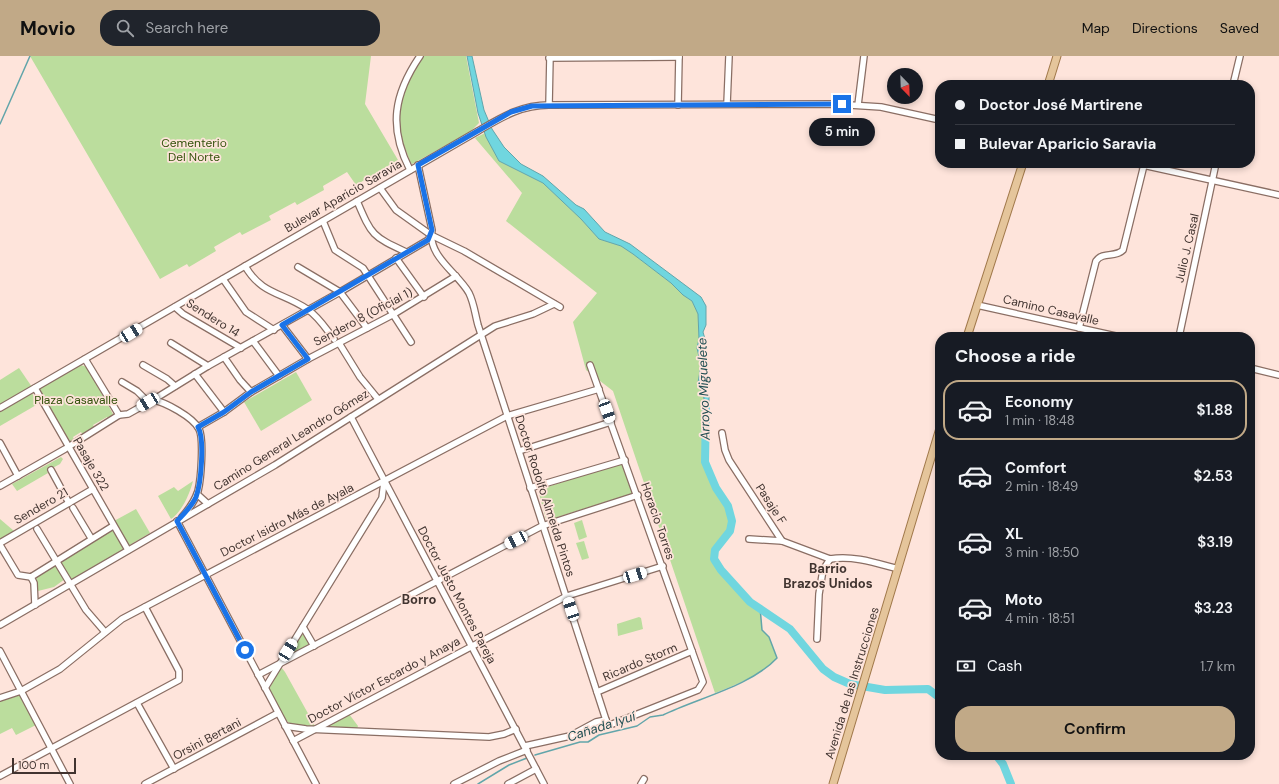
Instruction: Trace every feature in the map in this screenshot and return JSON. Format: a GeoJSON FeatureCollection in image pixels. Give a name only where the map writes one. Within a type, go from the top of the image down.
{"type":"FeatureCollection","features":[{"type":"Feature","properties":{"kind":"main road"},"geometry":{"type":"LineString","coordinates":[[1049,80],[1056,56]]}},
{"type":"Feature","properties":{"kind":"main road"},"geometry":{"type":"LineString","coordinates":[[969,332],[1022,168]]}},
{"type":"Feature","properties":{"kind":"main road","name":"Avenida de las Instrucciones"},"geometry":{"type":"LineString","coordinates":[[833,784],[935,445]]}},
{"type":"Feature","properties":{"kind":"street"},"geometry":{"type":"LineString","coordinates":[[410,170],[401,149],[397,130],[397,102],[408,73],[420,56]]}},
{"type":"Feature","properties":{"kind":"street"},"geometry":{"type":"LineString","coordinates":[[549,105],[549,57],[679,56],[678,105]]}},
{"type":"Feature","properties":{"kind":"street"},"geometry":{"type":"LineString","coordinates":[[727,104],[729,56]]}},
{"type":"Feature","properties":{"kind":"street"},"geometry":{"type":"LineString","coordinates":[[858,105],[864,56]]}},
{"type":"Feature","properties":{"kind":"street"},"geometry":{"type":"LineString","coordinates":[[1234,80],[1240,56]]}},
{"type":"Feature","properties":{"kind":"street","name":"Bulevar Aparicio Saravia"},"geometry":{"type":"LineString","coordinates":[[0,408],[478,130],[522,108],[549,105],[858,105],[881,107],[935,119]]}},
{"type":"Feature","properties":{"kind":"street","name":"Doctor Rodolfo Almeida Pintos"},"geometry":{"type":"LineString","coordinates":[[418,165],[432,230],[431,235],[438,253],[444,263],[456,276],[474,303],[481,335],[542,526],[567,596],[596,692],[607,724],[610,725]]}},
{"type":"Feature","properties":{"kind":"street"},"geometry":{"type":"LineString","coordinates":[[1079,328],[1096,260],[1101,256],[1117,254],[1122,250],[1143,168]]}},
{"type":"Feature","properties":{"kind":"street"},"geometry":{"type":"LineString","coordinates":[[1158,168],[1279,195]]}},
{"type":"Feature","properties":{"kind":"street","name":"Julio J. Casal"},"geometry":{"type":"LineString","coordinates":[[1180,332],[1215,168]]}},
{"type":"Feature","properties":{"kind":"street"},"geometry":{"type":"LineString","coordinates":[[380,188],[396,210],[431,235],[464,251],[560,307]]}},
{"type":"Feature","properties":{"kind":"street"},"geometry":{"type":"LineString","coordinates":[[357,201],[370,229],[376,236],[406,252]]}},
{"type":"Feature","properties":{"kind":"street"},"geometry":{"type":"LineString","coordinates":[[322,221],[335,250],[363,268],[411,342]]}},
{"type":"Feature","properties":{"kind":"street"},"geometry":{"type":"LineString","coordinates":[[0,486],[119,415],[128,414],[224,356],[274,330],[340,292],[428,240],[431,235]]}},
{"type":"Feature","properties":{"kind":"street"},"geometry":{"type":"LineString","coordinates":[[396,258],[424,296]]}},
{"type":"Feature","properties":{"kind":"street"},"geometry":{"type":"LineString","coordinates":[[245,266],[256,282],[308,310],[319,319],[360,377],[378,399]]}},
{"type":"Feature","properties":{"kind":"street"},"geometry":{"type":"LineString","coordinates":[[298,267],[340,292],[367,328]]}},
{"type":"Feature","properties":{"kind":"street","name":"Sendero 8 (Oficial 1)"},"geometry":{"type":"LineString","coordinates":[[198,427],[224,412],[251,392],[336,341],[367,328],[394,314],[456,276]]}},
{"type":"Feature","properties":{"kind":"street"},"geometry":{"type":"LineString","coordinates":[[223,279],[246,312],[274,330]]}},
{"type":"Feature","properties":{"kind":"street","name":"Camino General Leandro Gómez"},"geometry":{"type":"LineString","coordinates":[[0,625],[208,504],[351,417],[495,326],[533,314],[554,304]]}},
{"type":"Feature","properties":{"kind":"street","name":"Camino Casavalle"},"geometry":{"type":"LineString","coordinates":[[977,305],[1097,332]]}},
{"type":"Feature","properties":{"kind":"street","name":"Sendero 14"},"geometry":{"type":"LineString","coordinates":[[175,306],[183,314],[241,348]]}},
{"type":"Feature","properties":{"kind":"street"},"geometry":{"type":"LineString","coordinates":[[282,325],[308,359]]}},
{"type":"Feature","properties":{"kind":"street"},"geometry":{"type":"LineString","coordinates":[[253,341],[279,376]]}},
{"type":"Feature","properties":{"kind":"street"},"geometry":{"type":"LineString","coordinates":[[171,344],[208,366]]}},
{"type":"Feature","properties":{"kind":"street"},"geometry":{"type":"LineString","coordinates":[[224,356],[240,380],[251,392]]}},
{"type":"Feature","properties":{"kind":"street"},"geometry":{"type":"LineString","coordinates":[[85,359],[119,415]]}},
{"type":"Feature","properties":{"kind":"street"},"geometry":{"type":"LineString","coordinates":[[143,365],[167,379],[175,386]]}},
{"type":"Feature","properties":{"kind":"street","name":"Horacio Torres"},"geometry":{"type":"LineString","coordinates":[[590,365],[638,495],[702,679],[702,685],[698,690],[610,725]]}},
{"type":"Feature","properties":{"kind":"street"},"geometry":{"type":"LineString","coordinates":[[1255,369],[1279,375]]}},
{"type":"Feature","properties":{"kind":"street"},"geometry":{"type":"LineString","coordinates":[[195,374],[224,412]]}},
{"type":"Feature","properties":{"kind":"street"},"geometry":{"type":"LineString","coordinates":[[122,382],[150,401],[162,402],[176,410],[198,427],[201,441],[200,481],[197,494],[192,504],[177,521],[316,784]]}},
{"type":"Feature","properties":{"kind":"street","name":"Pasaje 322"},"geometry":{"type":"LineString","coordinates":[[35,388],[128,550]]}},
{"type":"Feature","properties":{"kind":"street","name":"Doctor Isidro Más de Ayala"},"geometry":{"type":"LineString","coordinates":[[0,698],[21,691],[60,669],[122,619],[507,416],[599,389]]}},
{"type":"Feature","properties":{"kind":"street","name":"Doctor Justo Montes Pareja"},"geometry":{"type":"LineString","coordinates":[[351,417],[544,784]]}},
{"type":"Feature","properties":{"kind":"street"},"geometry":{"type":"LineString","coordinates":[[519,451],[611,422]]}},
{"type":"Feature","properties":{"kind":"street","name":"Pasaje F"},"geometry":{"type":"LineString","coordinates":[[722,433],[725,450],[729,460],[782,541],[830,558],[839,557],[864,559],[898,568]]}},
{"type":"Feature","properties":{"kind":"street"},"geometry":{"type":"LineString","coordinates":[[0,443],[18,476]]}},
{"type":"Feature","properties":{"kind":"street"},"geometry":{"type":"LineString","coordinates":[[530,488],[625,460]]}},
{"type":"Feature","properties":{"kind":"street"},"geometry":{"type":"LineString","coordinates":[[50,470],[91,538]]}},
{"type":"Feature","properties":{"kind":"street"},"geometry":{"type":"LineString","coordinates":[[265,688],[382,498],[384,482]]}},
{"type":"Feature","properties":{"kind":"street","name":"Sendero 21"},"geometry":{"type":"LineString","coordinates":[[0,544],[71,505],[93,489]]}},
{"type":"Feature","properties":{"kind":"street"},"geometry":{"type":"LineString","coordinates":[[197,494],[208,504]]}},
{"type":"Feature","properties":{"kind":"street"},"geometry":{"type":"LineString","coordinates":[[258,675],[542,526],[638,495]]}},
{"type":"Feature","properties":{"kind":"street"},"geometry":{"type":"LineString","coordinates":[[28,577],[113,526]]}},
{"type":"Feature","properties":{"kind":"street"},"geometry":{"type":"LineString","coordinates":[[37,529],[86,610],[105,632]]}},
{"type":"Feature","properties":{"kind":"street"},"geometry":{"type":"LineString","coordinates":[[749,539],[782,541]]}},
{"type":"Feature","properties":{"kind":"street"},"geometry":{"type":"LineString","coordinates":[[0,544],[18,575],[28,577],[34,583],[35,605]]}},
{"type":"Feature","properties":{"kind":"street"},"geometry":{"type":"LineString","coordinates":[[816,639],[819,594],[823,570],[830,558]]}},
{"type":"Feature","properties":{"kind":"street","name":"Doctor Víctor Escardo y Anaya"},"geometry":{"type":"LineString","coordinates":[[293,741],[567,596],[662,566]]}},
{"type":"Feature","properties":{"kind":"street"},"geometry":{"type":"LineString","coordinates":[[0,776],[137,703],[180,678],[179,671],[145,607]]}},
{"type":"Feature","properties":{"kind":"street"},"geometry":{"type":"LineString","coordinates":[[303,627],[314,646]]}},
{"type":"Feature","properties":{"kind":"street"},"geometry":{"type":"LineString","coordinates":[[0,651],[70,784]]}},
{"type":"Feature","properties":{"kind":"street","name":"Ricardo Storm"},"geometry":{"type":"LineString","coordinates":[[596,692],[692,651]]}},
{"type":"Feature","properties":{"kind":"street"},"geometry":{"type":"LineString","coordinates":[[137,703],[174,769]]}},
{"type":"Feature","properties":{"kind":"street","name":"Orsini Bertani"},"geometry":{"type":"LineString","coordinates":[[145,784],[278,713]]}},
{"type":"Feature","properties":{"kind":"street"},"geometry":{"type":"LineString","coordinates":[[454,784],[526,748],[570,736],[596,722],[606,720]]}},
{"type":"Feature","properties":{"kind":"street"},"geometry":{"type":"LineString","coordinates":[[285,726],[489,737],[504,734],[516,729]]}},
{"type":"Feature","properties":{"kind":"street"},"geometry":{"type":"LineString","coordinates":[[508,784],[536,769]]}},
{"type":"Feature","properties":{"kind":"green space","name":"Cementerio Del Norte"},"geometry":{"type":"Polygon","coordinates":[[[30,56],[371,56],[365,104],[398,160],[356,185],[347,172],[323,186],[324,190],[297,205],[295,202],[269,216],[271,220],[242,235],[240,232],[214,247],[216,251],[189,267],[187,264],[160,279],[30,56]]]}},
{"type":"Feature","properties":{"kind":"green space"},"geometry":{"type":"Polygon","coordinates":[[[423,56],[466,56],[479,123],[470,132],[412,164],[400,132],[400,111],[408,82],[423,56]]]}},
{"type":"Feature","properties":{"kind":"green space"},"geometry":{"type":"Polygon","coordinates":[[[485,133],[499,161],[543,183],[581,219],[599,239],[621,246],[633,254],[692,301],[698,314],[699,339],[697,348],[701,365],[698,383],[704,398],[705,462],[716,488],[728,506],[732,521],[730,531],[715,550],[714,559],[721,570],[734,583],[742,594],[760,607],[762,630],[769,637],[777,658],[756,675],[740,683],[715,693],[613,391],[586,370],[573,322],[597,293],[506,221],[522,193],[475,138],[485,133]]]}},
{"type":"Feature","properties":{"kind":"green space","name":"Plaza Casavalle"},"geometry":{"type":"Polygon","coordinates":[[[81,365],[87,367],[113,414],[109,420],[107,417],[93,425],[95,428],[83,435],[81,432],[73,437],[74,440],[70,442],[39,389],[81,365]]]}},
{"type":"Feature","properties":{"kind":"green space"},"geometry":{"type":"Polygon","coordinates":[[[19,368],[32,387],[0,406],[0,380],[19,368]]]}},
{"type":"Feature","properties":{"kind":"green space"},"geometry":{"type":"Polygon","coordinates":[[[296,372],[312,400],[261,431],[244,402],[296,372]]]}},
{"type":"Feature","properties":{"kind":"green space"},"geometry":{"type":"Polygon","coordinates":[[[32,393],[38,404],[0,426],[0,412],[32,393]]]}},
{"type":"Feature","properties":{"kind":"green space"},"geometry":{"type":"Polygon","coordinates":[[[61,457],[63,459],[60,464],[47,471],[48,473],[17,491],[12,484],[61,457]]]}},
{"type":"Feature","properties":{"kind":"green space"},"geometry":{"type":"Polygon","coordinates":[[[623,462],[634,493],[548,520],[546,519],[538,490],[623,462]]]}},
{"type":"Feature","properties":{"kind":"green space"},"geometry":{"type":"Polygon","coordinates":[[[193,481],[188,496],[182,507],[171,519],[158,496],[174,487],[178,491],[193,481]]]}},
{"type":"Feature","properties":{"kind":"green space"},"geometry":{"type":"Polygon","coordinates":[[[136,509],[150,533],[128,546],[114,521],[136,509]]]}},
{"type":"Feature","properties":{"kind":"green space"},"geometry":{"type":"Polygon","coordinates":[[[0,519],[14,531],[0,539],[0,519]]]}},
{"type":"Feature","properties":{"kind":"green space"},"geometry":{"type":"Polygon","coordinates":[[[582,520],[587,537],[579,540],[574,523],[582,520]]]}},
{"type":"Feature","properties":{"kind":"green space"},"geometry":{"type":"Polygon","coordinates":[[[112,529],[124,549],[71,580],[59,561],[112,529]]]}},
{"type":"Feature","properties":{"kind":"green space"},"geometry":{"type":"Polygon","coordinates":[[[584,541],[589,558],[582,560],[576,543],[584,541]]]}},
{"type":"Feature","properties":{"kind":"green space"},"geometry":{"type":"Polygon","coordinates":[[[55,566],[65,579],[54,587],[38,591],[36,576],[55,566]]]}},
{"type":"Feature","properties":{"kind":"green space"},"geometry":{"type":"Polygon","coordinates":[[[639,617],[641,618],[643,629],[618,636],[617,624],[639,617]]]}},
{"type":"Feature","properties":{"kind":"green space"},"geometry":{"type":"Polygon","coordinates":[[[301,634],[305,635],[309,644],[291,654],[290,652],[301,634]]]}},
{"type":"Feature","properties":{"kind":"green space"},"geometry":{"type":"Polygon","coordinates":[[[281,667],[315,726],[300,726],[291,724],[281,713],[269,689],[281,667]]]}},
{"type":"Feature","properties":{"kind":"green space"},"geometry":{"type":"Polygon","coordinates":[[[20,694],[36,725],[16,735],[12,728],[0,734],[0,700],[20,694]]]}},
{"type":"Feature","properties":{"kind":"green space"},"geometry":{"type":"Polygon","coordinates":[[[349,714],[358,726],[357,729],[326,726],[349,714]]]}},
{"type":"Feature","properties":{"kind":"water"},"geometry":{"type":"Polygon","coordinates":[[[467,56],[472,56],[484,110],[492,129],[504,147],[521,164],[543,176],[576,205],[584,209],[605,232],[630,244],[701,297],[706,306],[706,325],[703,332],[705,339],[703,347],[706,365],[704,383],[709,397],[709,409],[705,418],[703,412],[704,398],[698,383],[701,365],[697,348],[699,339],[698,314],[692,301],[683,295],[671,283],[621,246],[599,239],[581,219],[543,183],[499,161],[486,137],[478,113],[467,56]]]}},
{"type":"Feature","properties":{"kind":"waterway"},"geometry":{"type":"LineString","coordinates":[[0,124],[30,56]]}},
{"type":"Feature","properties":{"kind":"waterway","name":"Arroyo Miguelete"},"geometry":{"type":"LineString","coordinates":[[706,408],[705,462],[716,488],[728,506],[732,521],[730,531],[715,550],[714,559],[721,570],[750,602],[790,629],[823,669],[834,677],[850,684],[885,690],[928,689],[935,694]]}},
{"type":"Feature","properties":{"kind":"waterway","name":"Cañada Iyuí"},"geometry":{"type":"LineString","coordinates":[[535,755],[580,742],[588,742],[599,735],[637,726],[650,717],[663,715],[739,684],[766,668],[777,658],[769,637],[762,630],[760,607]]}},
{"type":"Feature","properties":{"kind":"waterway","name":"Cañada Iyuí"},"geometry":{"type":"LineString","coordinates":[[478,784],[509,765],[527,758]]}},
{"type":"Feature","properties":{"kind":"waterway","name":"Arroyo Miguelete"},"geometry":{"type":"LineString","coordinates":[[1000,760],[1011,784]]}},
{"type":"Feature","properties":{"kind":"district","name":"Barrio Brazos Unidos"},"geometry":{"type":"Point","coordinates":[828,576]}},
{"type":"Feature","properties":{"kind":"district","name":"Borro"},"geometry":{"type":"Point","coordinates":[419,599]}},
{"type":"Feature","properties":{"kind":"route"},"geometry":{"type":"LineString","coordinates":[[245,650],[177,521],[186,513],[196,498],[198,490],[200,481],[201,441],[200,430],[198,427],[224,412],[251,392],[308,359],[282,325],[428,240],[432,230],[418,165],[511,112],[532,106],[842,104]]}}]}
